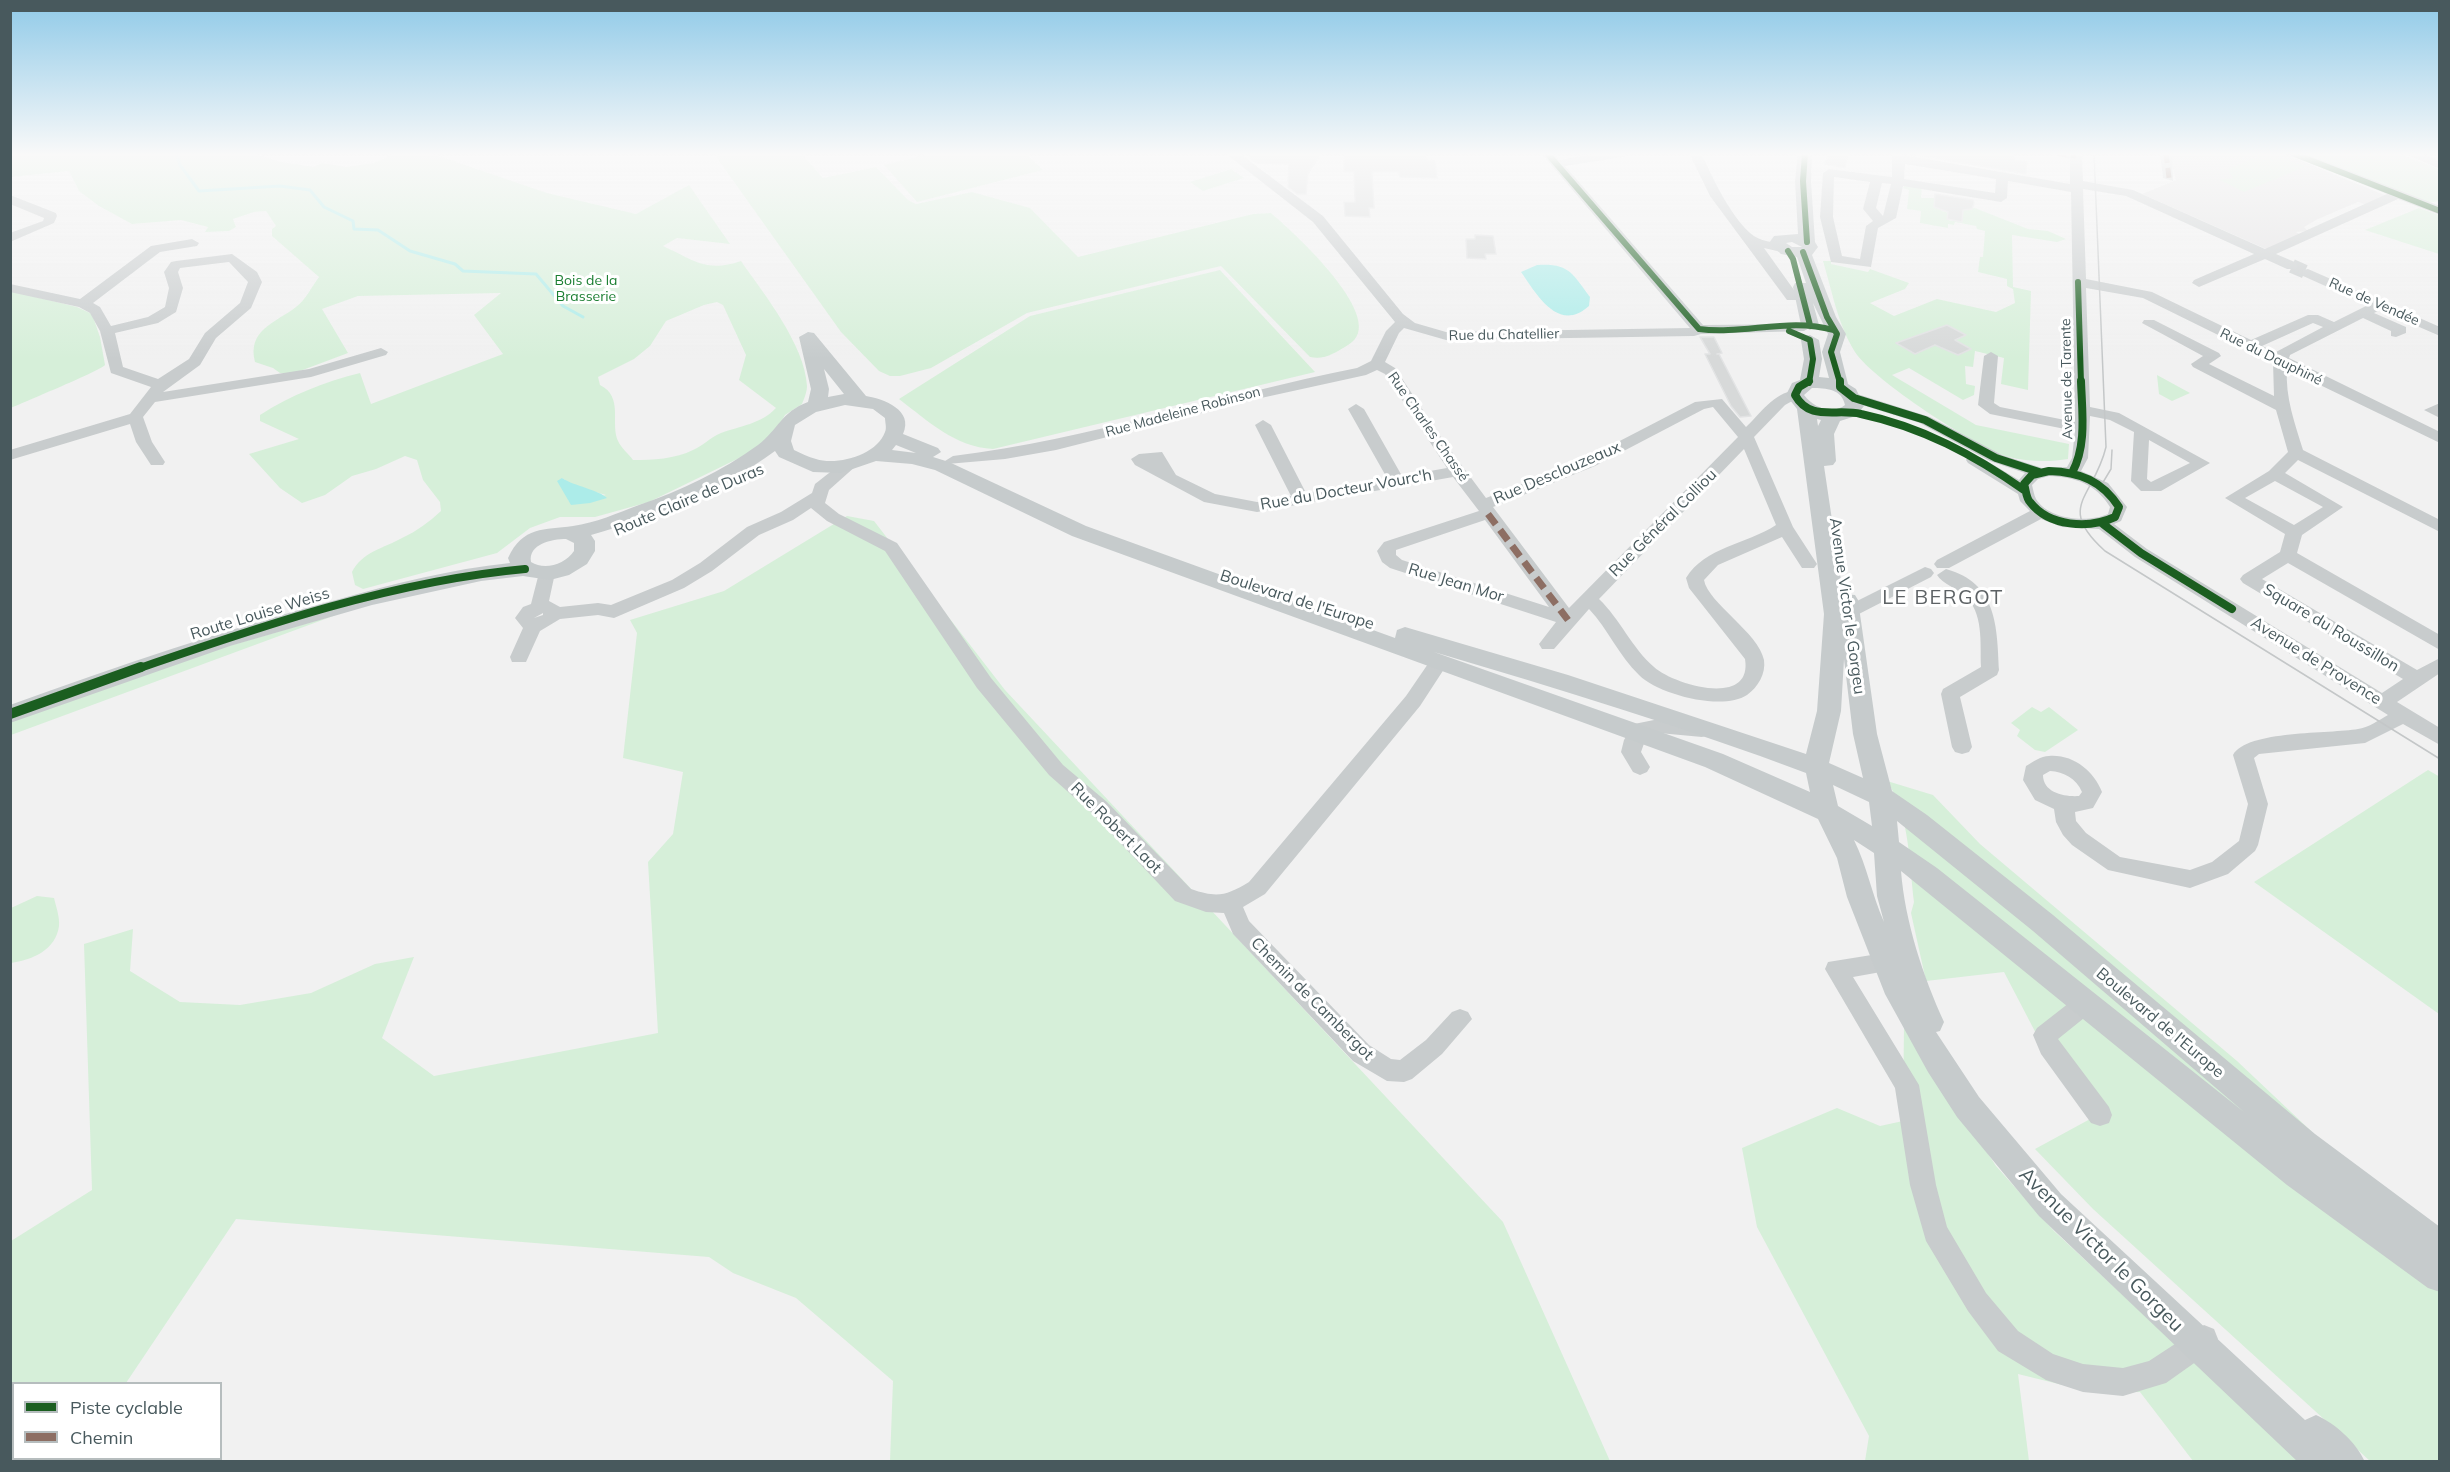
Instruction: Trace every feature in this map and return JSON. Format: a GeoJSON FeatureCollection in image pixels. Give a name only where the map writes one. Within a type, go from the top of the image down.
{"type":"FeatureCollection","features":[{"type":"Feature","properties":{"kind":"main road","name":"Avenue Victor le Gorgeu"},"geometry":{"type":"LineString","coordinates":[[1793,222],[1791,245],[1793,259],[1807,332],[1813,348],[1803,397],[1835,614],[1828,711],[1818,751],[1817,767],[1827,812],[1855,871],[1860,897],[1884,963],[1914,1024],[1938,1063],[2006,1155],[2050,1205],[2203,1340],[2347,1461]]}},
{"type":"Feature","properties":{"kind":"main road","name":"Avenue Victor le Gorgeu"},"geometry":{"type":"LineString","coordinates":[[1795,222],[1791,245],[1832,336],[1831,352],[1844,403],[1824,434],[1825,446],[1865,734],[1881,797],[1888,847],[1890,896],[1917,995],[1950,1058],[1981,1102],[2063,1198],[2324,1461]]}},
{"type":"Feature","properties":{"kind":"main road"},"geometry":{"type":"LineString","coordinates":[[1807,332],[1832,336]]}},
{"type":"Feature","properties":{"kind":"main road"},"geometry":{"type":"LineString","coordinates":[[849,465],[876,455],[894,437],[897,426],[895,416],[880,405],[858,399],[817,404],[820,389],[808,337],[858,399]]}},
{"type":"Feature","properties":{"kind":"main road"},"geometry":{"type":"LineString","coordinates":[[1803,397],[1824,382],[1844,403]]}},
{"type":"Feature","properties":{"kind":"main road"},"geometry":{"type":"LineString","coordinates":[[1803,397],[1844,403]]}},
{"type":"Feature","properties":{"kind":"main road","name":"Route Claire de Duras"},"geometry":{"type":"LineString","coordinates":[[579,539],[752,460],[780,438],[783,428],[791,418],[817,404]]}},
{"type":"Feature","properties":{"kind":"main road","name":"Boulevard de l'Europe"},"geometry":{"type":"LineString","coordinates":[[894,437],[953,461],[981,464],[1080,523],[1162,555],[1360,621],[1560,681],[1713,731],[1817,767],[1881,797],[1918,822],[2043,923],[2304,1144],[2439,1247]]}},
{"type":"Feature","properties":{"kind":"main road"},"geometry":{"type":"LineString","coordinates":[[780,438],[786,453],[803,462]]}},
{"type":"Feature","properties":{"kind":"main road","name":"Boulevard de l'Europe"},"geometry":{"type":"LineString","coordinates":[[876,455],[913,458],[942,466],[1079,531],[1439,663],[1732,766],[1827,812],[1888,847],[2298,1174],[2439,1276]]}},
{"type":"Feature","properties":{"kind":"main road","name":"Route Claire de Duras"},"geometry":{"type":"LineString","coordinates":[[579,539],[710,488],[803,462],[849,465]]}},
{"type":"Feature","properties":{"kind":"main road"},"geometry":{"type":"LineString","coordinates":[[552,533],[579,539],[577,561],[563,569],[530,565],[538,537],[552,533]]}},
{"type":"Feature","properties":{"kind":"main road","name":"Route Louise Weiss"},"geometry":{"type":"LineString","coordinates":[[10,705],[170,648],[295,609],[530,565]]}},
{"type":"Feature","properties":{"kind":"main road","name":"Route Louise Weiss"},"geometry":{"type":"LineString","coordinates":[[10,714],[162,660],[295,617],[479,573],[530,565]]}},
{"type":"Feature","properties":{"kind":"street"},"geometry":{"type":"LineString","coordinates":[[10,238],[49,222]]}},
{"type":"Feature","properties":{"kind":"street"},"geometry":{"type":"LineString","coordinates":[[1320,222],[1403,322]]}},
{"type":"Feature","properties":{"kind":"street"},"geometry":{"type":"LineString","coordinates":[[1607,222],[1699,329]]}},
{"type":"Feature","properties":{"kind":"street"},"geometry":{"type":"LineString","coordinates":[[1736,222],[1792,297]]}},
{"type":"Feature","properties":{"kind":"street"},"geometry":{"type":"LineString","coordinates":[[1827,222],[1836,259],[1866,264],[1872,226],[1882,222]]}},
{"type":"Feature","properties":{"kind":"street","name":"Avenue de Tarente"},"geometry":{"type":"LineString","coordinates":[[2077,222],[2083,428],[2079,472]]}},
{"type":"Feature","properties":{"kind":"street"},"geometry":{"type":"LineString","coordinates":[[2193,222],[2266,254],[2296,258],[2373,222]]}},
{"type":"Feature","properties":{"kind":"street"},"geometry":{"type":"LineString","coordinates":[[2199,283],[2337,222]]}},
{"type":"Feature","properties":{"kind":"street"},"geometry":{"type":"LineString","coordinates":[[1742,229],[1791,245]]}},
{"type":"Feature","properties":{"kind":"street"},"geometry":{"type":"LineString","coordinates":[[1752,241],[1791,245]]}},
{"type":"Feature","properties":{"kind":"street"},"geometry":{"type":"LineString","coordinates":[[83,304],[156,249],[192,243]]}},
{"type":"Feature","properties":{"kind":"street"},"geometry":{"type":"LineString","coordinates":[[10,455],[135,417],[160,386],[195,362],[210,336],[246,305],[255,282],[252,275],[232,258],[176,265],[171,272],[177,288],[171,309],[153,320],[107,331]]}},
{"type":"Feature","properties":{"kind":"street","name":"Rue de Vendée"},"geometry":{"type":"LineString","coordinates":[[2308,273],[2439,332]]}},
{"type":"Feature","properties":{"kind":"street","name":"Rue du Dauphiné"},"geometry":{"type":"LineString","coordinates":[[2078,282],[2147,295],[2439,438]]}},
{"type":"Feature","properties":{"kind":"street"},"geometry":{"type":"LineString","coordinates":[[10,288],[83,304],[95,310],[107,331],[116,370],[160,386]]}},
{"type":"Feature","properties":{"kind":"street"},"geometry":{"type":"LineString","coordinates":[[2379,305],[2283,353],[2279,361],[2283,407],[2296,453],[2439,527]]}},
{"type":"Feature","properties":{"kind":"street"},"geometry":{"type":"LineString","coordinates":[[2357,316],[2393,334]]}},
{"type":"Feature","properties":{"kind":"street"},"geometry":{"type":"LineString","coordinates":[[2249,346],[2313,318],[2334,327]]}},
{"type":"Feature","properties":{"kind":"street","name":"Rue du Chatellier"},"geometry":{"type":"LineString","coordinates":[[1403,322],[1446,336],[1694,332],[1699,329],[1714,331],[1776,329],[1807,332]]}},
{"type":"Feature","properties":{"kind":"street","name":"Rue Charles Chassé"},"geometry":{"type":"LineString","coordinates":[[1403,322],[1393,331],[1377,364],[1390,371],[1433,438],[1486,510]]}},
{"type":"Feature","properties":{"kind":"street"},"geometry":{"type":"LineString","coordinates":[[2149,323],[2214,356],[2198,364],[2283,407]]}},
{"type":"Feature","properties":{"kind":"street"},"geometry":{"type":"LineString","coordinates":[[150,398],[311,373],[381,352]]}},
{"type":"Feature","properties":{"kind":"street"},"geometry":{"type":"LineString","coordinates":[[1991,356],[1986,405],[1995,411],[2083,428]]}},
{"type":"Feature","properties":{"kind":"street","name":"Rue Madeleine Robinson"},"geometry":{"type":"LineString","coordinates":[[981,464],[1120,430],[1221,401],[1361,372],[1377,364]]}},
{"type":"Feature","properties":{"kind":"street","name":"Rue Général Colliou"},"geometry":{"type":"LineString","coordinates":[[1548,644],[1568,620],[1779,405],[1803,397]]}},
{"type":"Feature","properties":{"kind":"street","name":"Rue Desclouzeaux"},"geometry":{"type":"LineString","coordinates":[[1568,620],[1486,510],[1589,463],[1700,405],[1717,402],[1747,438]]}},
{"type":"Feature","properties":{"kind":"street"},"geometry":{"type":"LineString","coordinates":[[1844,403],[1925,420],[1996,458],[2040,472],[2079,472],[2107,489],[2119,506],[2118,514],[2103,524],[2069,523],[2042,512],[2026,497],[2024,490],[2027,479],[2040,472]]}},
{"type":"Feature","properties":{"kind":"street"},"geometry":{"type":"LineString","coordinates":[[1844,403],[1932,437],[2024,490]]}},
{"type":"Feature","properties":{"kind":"street"},"geometry":{"type":"LineString","coordinates":[[2439,406],[2432,410],[2439,414]]}},
{"type":"Feature","properties":{"kind":"street"},"geometry":{"type":"LineString","coordinates":[[1356,409],[1397,481]]}},
{"type":"Feature","properties":{"kind":"street"},"geometry":{"type":"LineString","coordinates":[[2082,410],[2114,416],[2142,430]]}},
{"type":"Feature","properties":{"kind":"street"},"geometry":{"type":"LineString","coordinates":[[135,417],[144,442],[157,462]]}},
{"type":"Feature","properties":{"kind":"street"},"geometry":{"type":"LineString","coordinates":[[1263,425],[1301,499]]}},
{"type":"Feature","properties":{"kind":"street"},"geometry":{"type":"LineString","coordinates":[[1747,438],[1778,532],[1808,564]]}},
{"type":"Feature","properties":{"kind":"street"},"geometry":{"type":"LineString","coordinates":[[2294,532],[2233,498],[2275,474],[2296,453]]}},
{"type":"Feature","properties":{"kind":"street","name":"Rue Robert Laot"},"geometry":{"type":"LineString","coordinates":[[803,462],[819,492],[817,504],[823,511],[880,539],[891,547],[984,683],[1056,770],[1100,807],[1183,895],[1206,903],[1231,904]]}},
{"type":"Feature","properties":{"kind":"street"},"geometry":{"type":"LineString","coordinates":[[546,610],[598,609],[614,612],[627,604],[678,584],[706,567],[753,531],[787,516],[849,465]]}},
{"type":"Feature","properties":{"kind":"street","name":"Rue du Docteur Vourc'h"},"geometry":{"type":"LineString","coordinates":[[1169,477],[1209,500],[1233,506],[1257,507],[1457,471]]}},
{"type":"Feature","properties":{"kind":"street"},"geometry":{"type":"LineString","coordinates":[[2275,474],[2336,507],[2294,532],[2288,555],[2439,644]]}},
{"type":"Feature","properties":{"kind":"street","name":"Rue Jean Mor"},"geometry":{"type":"LineString","coordinates":[[1486,510],[1390,546],[1386,551],[1388,558],[1396,564],[1421,574],[1568,620]]}},
{"type":"Feature","properties":{"kind":"street"},"geometry":{"type":"LineString","coordinates":[[1944,570],[2042,512]]}},
{"type":"Feature","properties":{"kind":"street","name":"Avenue de Provence"},"geometry":{"type":"LineString","coordinates":[[2103,524],[2141,553],[2393,713],[2439,738]]}},
{"type":"Feature","properties":{"kind":"street"},"geometry":{"type":"LineString","coordinates":[[1589,599],[1600,608],[1647,673],[1659,680],[1710,695],[1729,696],[1742,690],[1752,680],[1756,668],[1753,654],[1695,584],[1695,578],[1712,561],[1778,532]]}},
{"type":"Feature","properties":{"kind":"street","name":"Square du Roussillon"},"geometry":{"type":"LineString","coordinates":[[2288,555],[2249,579],[2417,679]]}},
{"type":"Feature","properties":{"kind":"street"},"geometry":{"type":"LineString","coordinates":[[1849,612],[1925,573],[1921,568],[1922,562],[1932,560],[1976,593],[1987,615],[1990,670],[1950,694],[1962,747]]}},
{"type":"Feature","properties":{"kind":"street"},"geometry":{"type":"LineString","coordinates":[[519,657],[534,625],[544,623],[546,610],[530,565]]}},
{"type":"Feature","properties":{"kind":"street"},"geometry":{"type":"LineString","coordinates":[[1231,904],[1257,888],[1413,701],[1439,663]]}},
{"type":"Feature","properties":{"kind":"street","name":"Square du Roussillon"},"geometry":{"type":"LineString","coordinates":[[2064,804],[2066,822],[2070,829],[2079,839],[2115,864],[2190,879],[2220,868],[2248,845],[2258,804],[2243,755],[2255,747],[2365,736],[2393,713],[2417,679],[2439,664]]}},
{"type":"Feature","properties":{"kind":"street","name":"Boulevard de l'Europe"},"geometry":{"type":"LineString","coordinates":[[1637,734],[1648,726],[1713,731]]}},
{"type":"Feature","properties":{"kind":"street"},"geometry":{"type":"LineString","coordinates":[[1637,734],[1632,752],[1640,767]]}},
{"type":"Feature","properties":{"kind":"street","name":"Chemin de Cambergot"},"geometry":{"type":"LineString","coordinates":[[1231,904],[1241,927],[1361,1053],[1387,1070],[1404,1071],[1434,1047],[1460,1019]]}},
{"type":"Feature","properties":{"kind":"street"},"geometry":{"type":"LineString","coordinates":[[1884,963],[1836,969],[1899,1067],[1907,1085],[1923,1185],[1935,1232],[1977,1302],[2008,1341],[2046,1366],[2083,1378],[2123,1382],[2156,1373],[2203,1340]]}},
{"type":"Feature","properties":{"kind":"street"},"geometry":{"type":"LineString","coordinates":[[2086,1003],[2045,1035],[2049,1047],[2100,1115]]}},
{"type":"Feature","properties":{"kind":"shaded area"},"geometry":{"type":"Polygon","coordinates":[[[2204,222],[2313,222],[2304,227],[2308,231],[2296,232],[2301,235],[2266,249],[2204,222]]]}},
{"type":"Feature","properties":{"kind":"green space","name":"Bois de la Brasserie"},"geometry":{"type":"Polygon","coordinates":[[[128,222],[160,222],[132,224],[128,222]]]}},
{"type":"Feature","properties":{"kind":"green space","name":"Bois de la Brasserie"},"geometry":{"type":"Polygon","coordinates":[[[188,222],[234,222],[236,227],[229,231],[205,232],[208,227],[188,222]]]}},
{"type":"Feature","properties":{"kind":"green space","name":"Bois de la Brasserie"},"geometry":{"type":"Polygon","coordinates":[[[273,222],[714,222],[730,244],[677,238],[663,246],[692,260],[709,265],[718,266],[741,261],[782,320],[791,337],[805,370],[806,393],[802,404],[785,415],[768,444],[649,502],[595,517],[560,517],[530,528],[497,553],[363,589],[355,585],[352,572],[356,565],[367,555],[413,532],[441,511],[440,502],[423,480],[417,460],[405,456],[376,469],[352,476],[325,495],[302,503],[280,488],[249,454],[299,439],[260,421],[260,415],[308,390],[360,373],[371,404],[503,354],[474,315],[501,293],[358,296],[322,309],[348,353],[292,374],[280,373],[255,362],[255,342],[265,329],[299,304],[319,277],[272,236],[272,229],[276,226],[273,222]],[[717,302],[704,305],[666,321],[650,346],[634,359],[598,377],[600,385],[612,396],[618,441],[633,460],[664,458],[686,453],[721,433],[764,418],[776,408],[739,380],[746,355],[723,305],[717,302]],[[562,478],[569,501],[606,495],[574,486],[562,478]]]}},
{"type":"Feature","properties":{"kind":"green space"},"geometry":{"type":"Polygon","coordinates":[[[762,222],[1043,222],[1078,257],[1222,222],[1280,222],[1316,256],[1349,297],[1357,317],[1358,333],[1348,345],[1334,353],[1320,358],[1310,357],[1221,266],[1027,313],[931,368],[900,376],[890,376],[879,371],[841,332],[762,222]]]}},
{"type":"Feature","properties":{"kind":"green space"},"geometry":{"type":"Polygon","coordinates":[[[1920,222],[2010,222],[2028,229],[2048,231],[2066,239],[2057,242],[2012,235],[2013,287],[2031,291],[2028,390],[2001,384],[2004,358],[1975,351],[1973,367],[1965,366],[1966,384],[1975,386],[1974,395],[1963,400],[1909,368],[1892,375],[1976,425],[2069,444],[2068,459],[2023,460],[2009,457],[1974,441],[1903,395],[1865,364],[1855,352],[1840,319],[1823,261],[1831,261],[1831,264],[1868,272],[1870,269],[1909,283],[1905,289],[1870,303],[1894,316],[1937,299],[1996,312],[2015,303],[2013,289],[2007,286],[2007,279],[1978,272],[1980,257],[1983,257],[1985,231],[1977,229],[1976,226],[1955,222],[1954,225],[1948,224],[1948,228],[1920,222]]]}},
{"type":"Feature","properties":{"kind":"green space"},"geometry":{"type":"Polygon","coordinates":[[[2385,222],[2439,222],[2439,254],[2365,230],[2385,222]]]}},
{"type":"Feature","properties":{"kind":"green space"},"geometry":{"type":"Polygon","coordinates":[[[1220,270],[1315,372],[993,449],[979,447],[954,438],[931,424],[899,399],[1030,316],[1220,270]]]}},
{"type":"Feature","properties":{"kind":"green space"},"geometry":{"type":"Polygon","coordinates":[[[11,291],[77,307],[92,314],[100,337],[105,365],[11,408],[11,291]]]}},
{"type":"Feature","properties":{"kind":"green space"},"geometry":{"type":"Polygon","coordinates":[[[2157,375],[2190,393],[2172,401],[2159,394],[2157,375]]]}},
{"type":"Feature","properties":{"kind":"green space"},"geometry":{"type":"Polygon","coordinates":[[[847,516],[874,521],[1005,690],[1503,1222],[1610,1461],[890,1461],[893,1381],[796,1298],[733,1273],[709,1257],[236,1219],[127,1382],[12,1382],[12,1460],[66,1460],[11,1462],[11,1241],[92,1190],[84,944],[133,929],[130,971],[180,1002],[240,1005],[311,993],[375,964],[414,957],[382,1038],[434,1076],[658,1033],[648,862],[673,834],[683,772],[623,758],[637,633],[630,620],[724,591],[847,516]]]}},
{"type":"Feature","properties":{"kind":"green space"},"geometry":{"type":"Polygon","coordinates":[[[336,615],[11,735],[11,709],[336,615]]]}},
{"type":"Feature","properties":{"kind":"green space"},"geometry":{"type":"Polygon","coordinates":[[[2032,707],[2041,712],[2049,707],[2078,730],[2045,752],[2035,750],[2017,736],[2020,730],[2011,723],[2032,707]]]}},
{"type":"Feature","properties":{"kind":"green space"},"geometry":{"type":"Polygon","coordinates":[[[2428,770],[2440,777],[2439,1014],[2254,882],[2428,770]]]}},
{"type":"Feature","properties":{"kind":"green space"},"geometry":{"type":"Polygon","coordinates":[[[1887,781],[1933,795],[1980,844],[2237,1061],[2346,1164],[2439,1227],[2439,1461],[2370,1461],[2093,1209],[2035,1149],[2092,1118],[2041,1043],[2004,972],[1926,981],[1911,913],[1914,902],[1904,824],[1895,795],[1887,781]]]}},
{"type":"Feature","properties":{"kind":"green space"},"geometry":{"type":"Polygon","coordinates":[[[37,896],[54,898],[59,919],[57,934],[42,952],[11,963],[11,908],[37,896]]]}},
{"type":"Feature","properties":{"kind":"green space"},"geometry":{"type":"Polygon","coordinates":[[[1904,1025],[1996,1166],[2054,1231],[2301,1461],[2193,1461],[2140,1392],[2095,1393],[2018,1374],[2029,1461],[1865,1461],[1869,1436],[1757,1227],[1742,1148],[1837,1108],[1880,1126],[1903,1121],[1904,1025]]]}},
{"type":"Feature","properties":{"kind":"water"},"geometry":{"type":"Polygon","coordinates":[[[1537,265],[1556,266],[1569,271],[1590,297],[1589,306],[1578,313],[1567,315],[1558,313],[1549,307],[1521,272],[1537,265]]]}},
{"type":"Feature","properties":{"kind":"water"},"geometry":{"type":"Polygon","coordinates":[[[562,478],[607,498],[571,505],[557,481],[562,478]]]}},
{"type":"Feature","properties":{"kind":"building"},"geometry":{"type":"Polygon","coordinates":[[[1475,235],[1493,236],[1496,254],[1485,254],[1486,259],[1467,258],[1466,239],[1475,239],[1475,235]]]}},
{"type":"Feature","properties":{"kind":"building"},"geometry":{"type":"Polygon","coordinates":[[[1947,325],[1966,335],[1955,340],[1971,349],[1958,355],[1935,345],[1915,354],[1896,343],[1947,325]]]}},
{"type":"Feature","properties":{"kind":"building"},"geometry":{"type":"Polygon","coordinates":[[[1700,337],[1714,337],[1722,353],[1717,354],[1751,416],[1740,417],[1731,406],[1705,354],[1710,354],[1700,337]]]}},
{"type":"Feature","properties":{"kind":"waterway"},"geometry":{"type":"LineString","coordinates":[[353,222],[354,229],[378,230],[410,251],[455,264],[463,271],[536,274],[563,306],[583,317]]}},
{"type":"Feature","properties":{"kind":"tunnel"},"geometry":{"type":"LineString","coordinates":[[2292,266],[2308,273]]}},
{"type":"Feature","properties":{"kind":"tram line"},"geometry":{"type":"LineString","coordinates":[[2097,222],[2106,447],[2082,501],[2080,512],[2082,523],[2090,536],[2105,551],[2440,759]]}},
{"type":"Feature","properties":{"kind":"tram line"},"geometry":{"type":"LineString","coordinates":[[2099,489],[2111,469],[2112,450]]}},
{"type":"Feature","properties":{"kind":"marked path"},"geometry":{"type":"LineString","coordinates":[[1488,514],[1568,620]]}},
{"type":"Feature","properties":{"kind":"cycle path"},"geometry":{"type":"LineString","coordinates":[[1606,222],[1699,329],[1731,331],[1807,326],[1833,330]]}},
{"type":"Feature","properties":{"kind":"cycle path"},"geometry":{"type":"LineString","coordinates":[[1806,222],[1807,242]]}},
{"type":"Feature","properties":{"kind":"cycle path"},"geometry":{"type":"LineString","coordinates":[[1788,251],[1793,259],[1810,325]]}},
{"type":"Feature","properties":{"kind":"cycle path"},"geometry":{"type":"LineString","coordinates":[[1803,252],[1827,317],[1837,334],[1831,352],[1840,387],[1854,398],[1925,420],[1996,458],[2039,472]]}},
{"type":"Feature","properties":{"kind":"cycle path"},"geometry":{"type":"LineString","coordinates":[[2072,473],[2080,458],[2083,428],[2078,282]]}},
{"type":"Feature","properties":{"kind":"cycle path"},"geometry":{"type":"LineString","coordinates":[[1789,331],[1810,340],[1813,359],[1809,383],[1799,387],[1795,395],[1806,409],[1820,413],[1852,412],[1911,427],[1970,455],[2024,490]]}},
{"type":"Feature","properties":{"kind":"cycle path"},"geometry":{"type":"LineString","coordinates":[[2049,471],[2065,472],[2096,482],[2109,492],[2119,507],[2115,517],[2102,523],[2083,525],[2062,522],[2043,514],[2029,501],[2024,484],[2032,475],[2049,471]]}},
{"type":"Feature","properties":{"kind":"cycle path"},"geometry":{"type":"LineString","coordinates":[[2103,524],[2141,553],[2232,609]]}},
{"type":"Feature","properties":{"kind":"cycle path"},"geometry":{"type":"LineString","coordinates":[[10,714],[179,654],[265,627],[437,582],[525,569]]}},
{"type":"Feature","properties":{"kind":"district","name":"LE BERGOT"},"geometry":{"type":"Point","coordinates":[1943,598]}}]}
